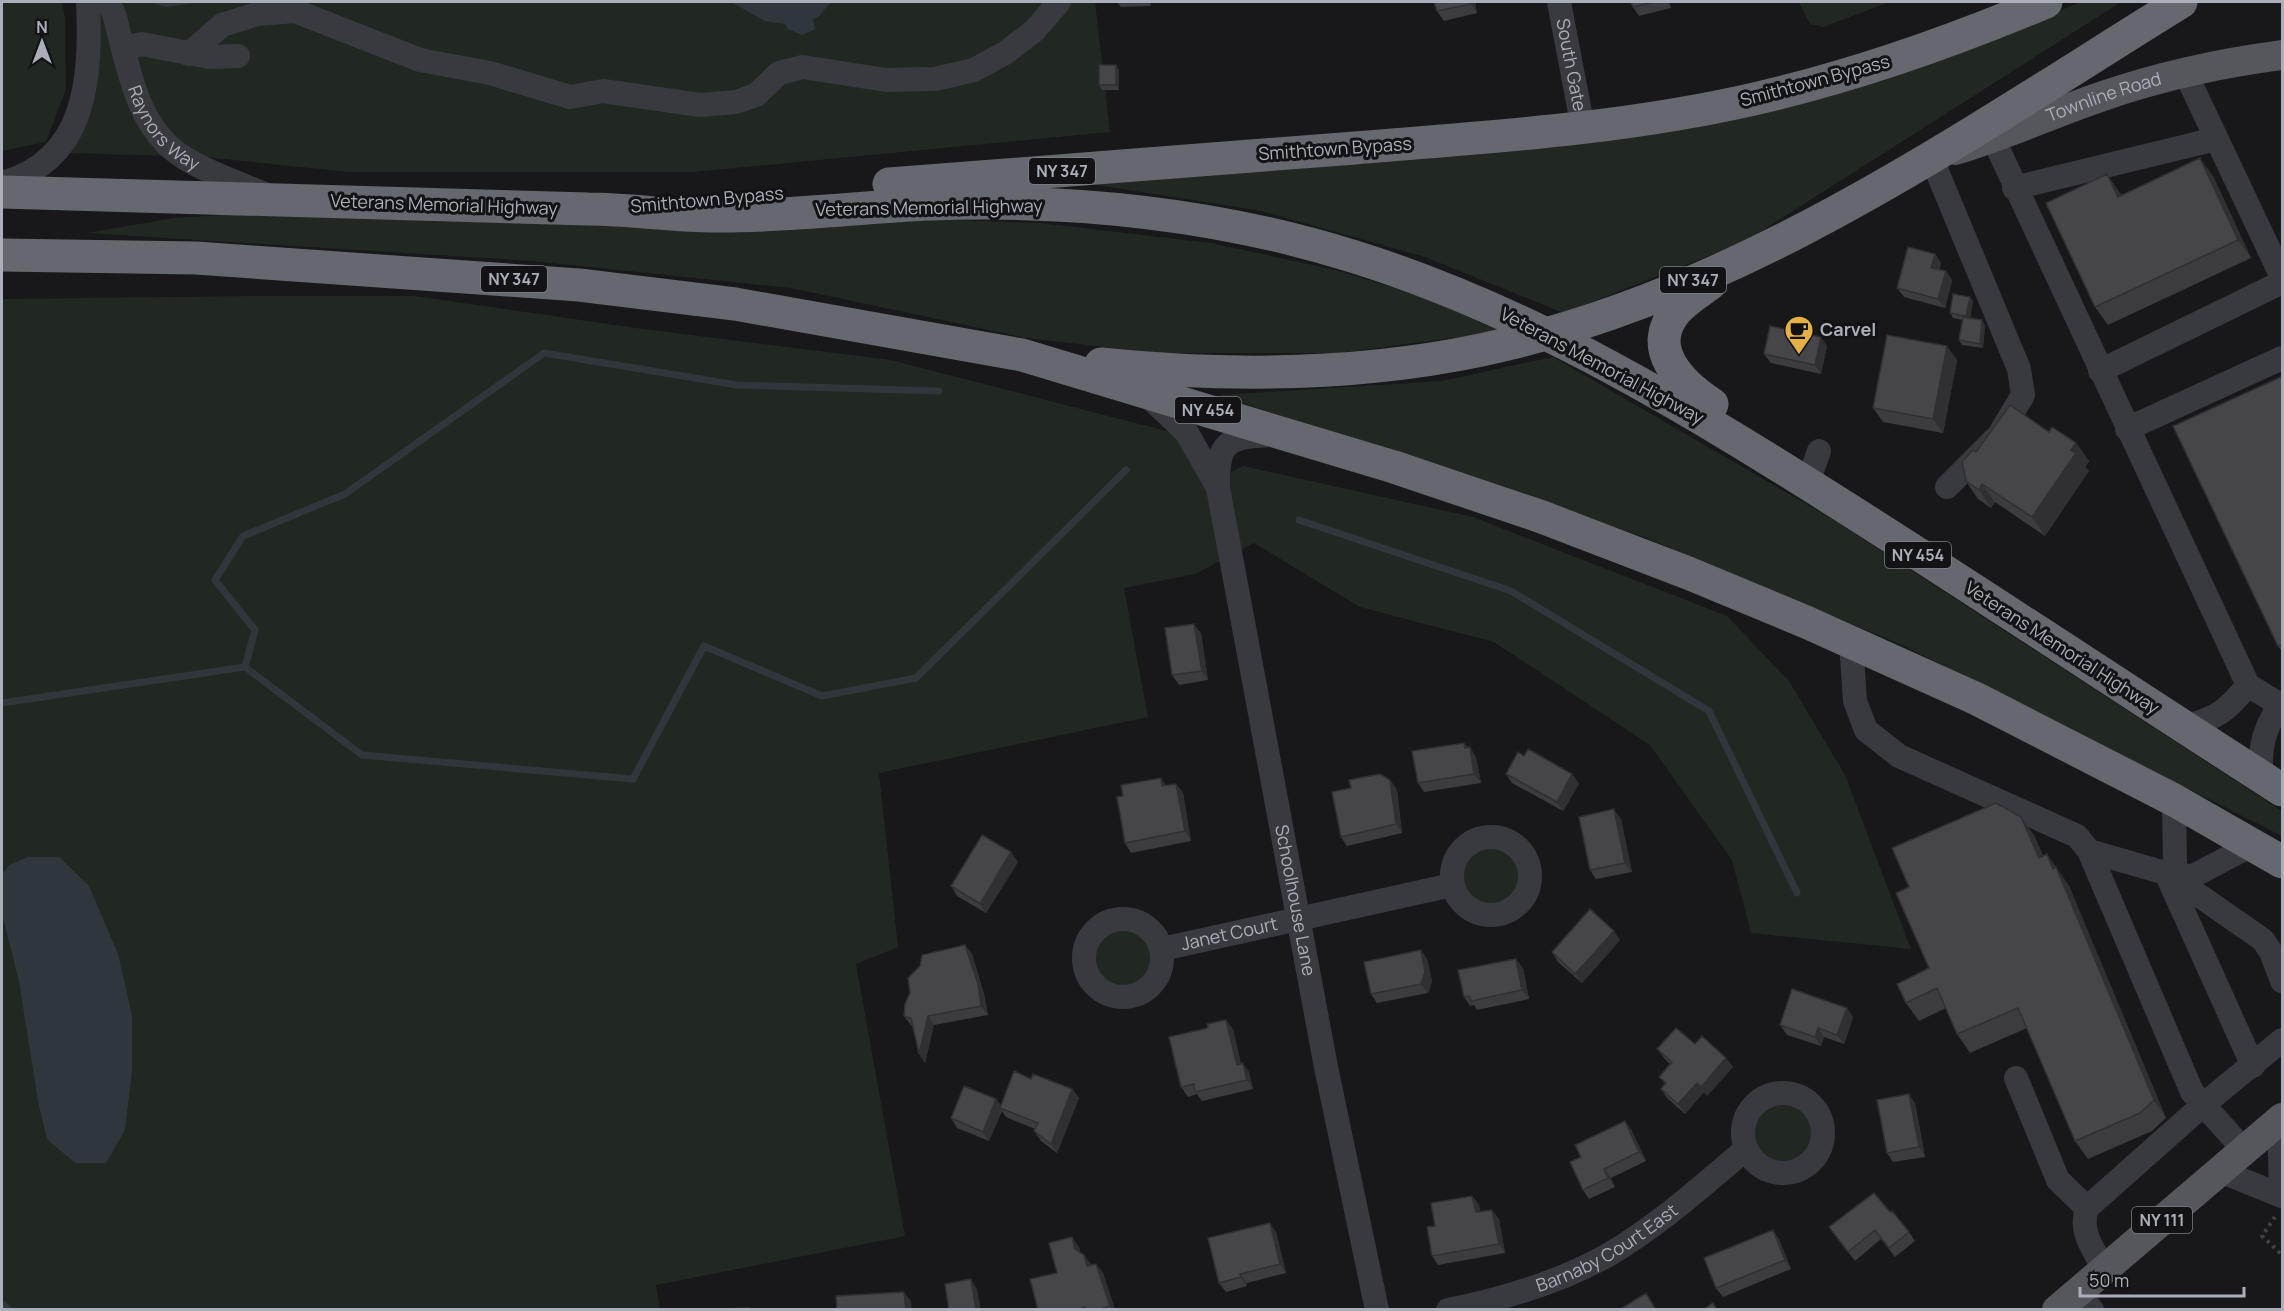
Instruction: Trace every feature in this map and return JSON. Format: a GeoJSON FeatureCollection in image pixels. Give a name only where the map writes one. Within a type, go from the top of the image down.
{"type":"FeatureCollection","features":[{"type":"Feature","properties":{"kind":"highway","name":"Smithtown Bypass"},"geometry":{"type":"LineString","coordinates":[[606,209],[1583,128],[1716,107],[1833,79],[1928,48],[2046,2]]}},
{"type":"Feature","properties":{"kind":"highway","name":"NY 347"},"geometry":{"type":"LineString","coordinates":[[2,255],[218,260],[559,283],[735,304],[1022,355],[1193,371],[1319,370],[1442,356],[1546,333],[1647,298],[1756,252],[1843,208],[1931,157],[2181,2]]}},
{"type":"Feature","properties":{"kind":"highway","name":"Veterans Memorial Highway"},"geometry":{"type":"LineString","coordinates":[[2,192],[606,209],[720,216],[924,204],[1010,203],[1170,216],[1274,235],[1355,257],[1466,297],[1546,333],[1674,401],[1888,535],[2272,783]]}},
{"type":"Feature","properties":{"kind":"highway"},"geometry":{"type":"LineString","coordinates":[[1756,252],[1676,310],[1667,329],[1665,353],[1669,364],[1684,384],[1816,460],[1828,477],[1888,535]]}},
{"type":"Feature","properties":{"kind":"highway","name":"NY 454"},"geometry":{"type":"LineString","coordinates":[[1022,355],[1288,434],[1542,517],[1689,573],[1977,699],[2174,800],[2252,845]]}},
{"type":"Feature","properties":{"kind":"highway"},"geometry":{"type":"LineString","coordinates":[[2252,845],[2283,860]]}},
{"type":"Feature","properties":{"kind":"main road","name":"Townline Road"},"geometry":{"type":"LineString","coordinates":[[1931,157],[1993,138],[2106,95],[2185,72],[2283,55]]}},
{"type":"Feature","properties":{"kind":"main road","name":"NY 111"},"geometry":{"type":"LineString","coordinates":[[2075,1304],[2104,1269],[2281,1120]]}},
{"type":"Feature","properties":{"kind":"street"},"geometry":{"type":"LineString","coordinates":[[2,183],[26,174],[48,160],[60,147],[76,118],[83,103],[88,72],[88,2]]}},
{"type":"Feature","properties":{"kind":"street","name":"Raynors Way"},"geometry":{"type":"LineString","coordinates":[[108,2],[124,48],[138,100],[169,146],[194,164],[280,200]]}},
{"type":"Feature","properties":{"kind":"street"},"geometry":{"type":"LineString","coordinates":[[189,54],[222,25],[257,14],[296,11],[420,60],[490,73],[570,97],[603,91],[700,105],[736,102],[756,95],[779,73],[803,67],[886,80],[935,80],[974,70],[1005,53],[1035,30],[1059,2]]}},
{"type":"Feature","properties":{"kind":"street","name":"South Gate"},"geometry":{"type":"LineString","coordinates":[[1559,2],[1583,128]]}},
{"type":"Feature","properties":{"kind":"street"},"geometry":{"type":"LineString","coordinates":[[124,48],[142,44],[189,54],[238,56]]}},
{"type":"Feature","properties":{"kind":"street"},"geometry":{"type":"LineString","coordinates":[[2185,72],[2283,277]]}},
{"type":"Feature","properties":{"kind":"street"},"geometry":{"type":"LineString","coordinates":[[1993,138],[2014,188],[2248,685],[2281,705],[2266,727],[2259,760],[2272,783]]}},
{"type":"Feature","properties":{"kind":"street"},"geometry":{"type":"LineString","coordinates":[[2014,188],[2216,140]]}},
{"type":"Feature","properties":{"kind":"street"},"geometry":{"type":"LineString","coordinates":[[1931,157],[2019,369],[2023,395],[1998,435],[1947,487]]}},
{"type":"Feature","properties":{"kind":"street"},"geometry":{"type":"LineString","coordinates":[[2,209],[90,195]]}},
{"type":"Feature","properties":{"kind":"street"},"geometry":{"type":"LineString","coordinates":[[2100,371],[2283,282]]}},
{"type":"Feature","properties":{"kind":"street"},"geometry":{"type":"LineString","coordinates":[[2127,429],[2283,358]]}},
{"type":"Feature","properties":{"kind":"street","name":"Schoolhouse Lane"},"geometry":{"type":"LineString","coordinates":[[1143,391],[1186,433],[1218,488]]}},
{"type":"Feature","properties":{"kind":"street","name":"Schoolhouse Lane"},"geometry":{"type":"LineString","coordinates":[[1288,434],[1257,436],[1229,443],[1220,455],[1218,488],[1326,1067],[1377,1310]]}},
{"type":"Feature","properties":{"kind":"street"},"geometry":{"type":"LineString","coordinates":[[1851,642],[1855,700],[1866,730],[1899,756],[2076,836],[2089,850],[2192,1092],[2244,1150]]}},
{"type":"Feature","properties":{"kind":"street"},"geometry":{"type":"LineString","coordinates":[[2183,727],[2209,721],[2223,712],[2248,685]]}},
{"type":"Feature","properties":{"kind":"street"},"geometry":{"type":"LineString","coordinates":[[2174,800],[2174,876],[2253,1066]]}},
{"type":"Feature","properties":{"kind":"street"},"geometry":{"type":"LineString","coordinates":[[2089,850],[2174,876],[2195,876],[2252,845]]}},
{"type":"Feature","properties":{"kind":"street"},"geometry":{"type":"LineString","coordinates":[[2174,876],[2263,940],[2283,981]]}},
{"type":"Feature","properties":{"kind":"street","name":"Janet Court"},"geometry":{"type":"LineString","coordinates":[[1162,949],[1298,917],[1452,885]]}},
{"type":"Feature","properties":{"kind":"street"},"geometry":{"type":"LineString","coordinates":[[2104,1269],[2084,1233],[2083,1221],[2087,1208],[2203,1105],[2283,1040]]}},
{"type":"Feature","properties":{"kind":"street"},"geometry":{"type":"LineString","coordinates":[[2016,1078],[2058,1180],[2087,1208]]}},
{"type":"Feature","properties":{"kind":"street"},"geometry":{"type":"LineString","coordinates":[[2280,1201],[2281,1120]]}},
{"type":"Feature","properties":{"kind":"street","name":"Barnaby Court East"},"geometry":{"type":"LineString","coordinates":[[1448,1310],[1481,1303],[1553,1281],[1608,1256],[1658,1222],[1746,1149]]}},
{"type":"Feature","properties":{"kind":"street"},"geometry":{"type":"LineString","coordinates":[[2220,1171],[2269,1192],[2280,1201]]}},
{"type":"Feature","properties":{"kind":"path"},"geometry":{"type":"LineString","coordinates":[[2280,1201],[2262,1236],[2283,1255]]}},
{"type":"Feature","properties":{"kind":"shaded area"},"geometry":{"type":"Polygon","coordinates":[[[2,2],[62,2],[65,18],[66,89],[46,142],[2,151],[2,2]]]}},
{"type":"Feature","properties":{"kind":"shaded area"},"geometry":{"type":"Polygon","coordinates":[[[95,2],[173,156],[66,153],[95,2]]]}},
{"type":"Feature","properties":{"kind":"shaded area"},"geometry":{"type":"Polygon","coordinates":[[[110,2],[1095,2],[1110,132],[693,172],[349,172],[195,156],[158,121],[110,2]]]}},
{"type":"Feature","properties":{"kind":"shaded area"},"geometry":{"type":"Polygon","coordinates":[[[149,2],[201,2],[166,7],[149,2]]]}},
{"type":"Feature","properties":{"kind":"shaded area"},"geometry":{"type":"Polygon","coordinates":[[[731,2],[831,2],[819,16],[813,19],[815,29],[802,35],[788,29],[785,24],[765,21],[731,2]]]}},
{"type":"Feature","properties":{"kind":"shaded area"},"geometry":{"type":"Polygon","coordinates":[[[1799,2],[1889,2],[1824,27],[1810,24],[1799,2]]]}},
{"type":"Feature","properties":{"kind":"shaded area"},"geometry":{"type":"Polygon","coordinates":[[[2080,2],[2121,2],[1746,241],[1564,313],[1425,257],[1261,211],[1091,184],[1781,105],[1975,48],[2080,2]]]}},
{"type":"Feature","properties":{"kind":"shaded area"},"geometry":{"type":"Polygon","coordinates":[[[237,214],[896,218],[1041,223],[1211,243],[1332,269],[1411,293],[1506,331],[1338,353],[1157,353],[1026,338],[791,288],[532,261],[87,233],[174,218],[237,214]]]}},
{"type":"Feature","properties":{"kind":"shaded area"},"geometry":{"type":"Polygon","coordinates":[[[415,296],[643,329],[891,360],[1174,433],[1210,481],[1244,466],[1473,517],[1727,616],[1789,681],[1845,775],[1911,949],[1751,933],[1732,860],[1650,745],[1494,642],[1360,607],[1254,543],[1195,574],[1124,588],[1148,717],[879,773],[898,947],[856,964],[905,1236],[656,1285],[660,1309],[2,1309],[2,915],[19,982],[38,1102],[47,1139],[132,1071],[9,865],[2,874],[2,299],[415,296]]]}},
{"type":"Feature","properties":{"kind":"shaded area"},"geometry":{"type":"Polygon","coordinates":[[[1553,357],[1832,519],[2282,811],[2282,836],[1902,645],[1644,537],[1219,395],[1442,381],[1553,357]]]}},
{"type":"Feature","properties":{"kind":"shaded area"},"geometry":{"type":"Polygon","coordinates":[[[1491,843],[1503,846],[1514,853],[1521,864],[1524,876],[1521,888],[1514,899],[1503,906],[1491,909],[1479,906],[1468,899],[1461,888],[1458,876],[1461,864],[1468,853],[1479,846],[1491,843]]]}},
{"type":"Feature","properties":{"kind":"shaded area"},"geometry":{"type":"Polygon","coordinates":[[[28,857],[59,857],[89,886],[118,954],[132,1015],[132,1071],[125,1130],[106,1163],[75,1163],[47,1139],[38,1102],[19,982],[2,915],[2,874],[9,865],[28,857]]]}},
{"type":"Feature","properties":{"kind":"shaded area"},"geometry":{"type":"Polygon","coordinates":[[[1119,927],[1131,927],[1142,932],[1150,940],[1155,957],[1153,969],[1142,982],[1131,987],[1119,987],[1108,982],[1100,974],[1095,963],[1095,951],[1100,940],[1108,932],[1119,927]]]}},
{"type":"Feature","properties":{"kind":"shaded area"},"geometry":{"type":"Polygon","coordinates":[[[1778,1101],[1790,1101],[1807,1110],[1814,1121],[1816,1133],[1814,1145],[1807,1156],[1790,1165],[1778,1165],[1766,1160],[1757,1151],[1752,1139],[1752,1127],[1757,1115],[1766,1106],[1778,1101]]]}},
{"type":"Feature","properties":{"kind":"building"},"geometry":{"type":"Polygon","coordinates":[[[1434,2],[1470,2],[1471,4],[1437,11],[1434,2]]]}},
{"type":"Feature","properties":{"kind":"building"},"geometry":{"type":"Polygon","coordinates":[[[1631,2],[1654,2],[1633,7],[1631,2]]]}},
{"type":"Feature","properties":{"kind":"building"},"geometry":{"type":"Polygon","coordinates":[[[1099,65],[1116,65],[1116,85],[1099,85],[1099,65]]]}},
{"type":"Feature","properties":{"kind":"building"},"geometry":{"type":"Polygon","coordinates":[[[2200,158],[2238,240],[2095,307],[2046,203],[2107,174],[2118,197],[2200,158]]]}},
{"type":"Feature","properties":{"kind":"building"},"geometry":{"type":"Polygon","coordinates":[[[1908,247],[1935,254],[1931,268],[1946,271],[1938,299],[1897,288],[1908,247]]]}},
{"type":"Feature","properties":{"kind":"building"},"geometry":{"type":"Polygon","coordinates":[[[1953,294],[1970,297],[1966,316],[1950,313],[1953,294]]]}},
{"type":"Feature","properties":{"kind":"building"},"geometry":{"type":"Polygon","coordinates":[[[1963,317],[1982,320],[1980,344],[1959,340],[1963,317]]]}},
{"type":"Feature","properties":{"kind":"building","name":"Carvel"},"geometry":{"type":"Polygon","coordinates":[[[1770,326],[1821,337],[1815,365],[1764,354],[1770,326]]]}},
{"type":"Feature","properties":{"kind":"building"},"geometry":{"type":"Polygon","coordinates":[[[1887,335],[1947,346],[1933,419],[1873,408],[1887,335]]]}},
{"type":"Feature","properties":{"kind":"building"},"geometry":{"type":"Polygon","coordinates":[[[2283,376],[2283,644],[2278,646],[2173,426],[2283,376]]]}},
{"type":"Feature","properties":{"kind":"building"},"geometry":{"type":"Polygon","coordinates":[[[2010,405],[2049,432],[2052,427],[2076,443],[2071,450],[2076,453],[2032,517],[1982,484],[1979,490],[1966,481],[1962,462],[1973,450],[1976,452],[2010,405]]]}},
{"type":"Feature","properties":{"kind":"building"},"geometry":{"type":"Polygon","coordinates":[[[1194,624],[1202,671],[1172,675],[1165,628],[1194,624]]]}},
{"type":"Feature","properties":{"kind":"building"},"geometry":{"type":"Polygon","coordinates":[[[1464,743],[1465,748],[1470,747],[1474,774],[1418,783],[1412,751],[1464,743]]]}},
{"type":"Feature","properties":{"kind":"building"},"geometry":{"type":"Polygon","coordinates":[[[1528,749],[1572,774],[1557,802],[1506,774],[1518,752],[1524,756],[1528,749]]]}},
{"type":"Feature","properties":{"kind":"building"},"geometry":{"type":"Polygon","coordinates":[[[1380,774],[1390,780],[1396,824],[1341,837],[1332,792],[1351,788],[1349,780],[1380,774]]]}},
{"type":"Feature","properties":{"kind":"building"},"geometry":{"type":"Polygon","coordinates":[[[1161,778],[1162,786],[1176,784],[1185,831],[1125,843],[1117,797],[1123,796],[1121,785],[1161,778]]]}},
{"type":"Feature","properties":{"kind":"building"},"geometry":{"type":"Polygon","coordinates":[[[1996,803],[2021,817],[2039,858],[2047,854],[2053,869],[2056,867],[2154,1100],[2140,1113],[2075,1141],[2018,1008],[1957,1034],[1937,988],[1906,1003],[1897,984],[1929,968],[1896,893],[1909,887],[1892,848],[1996,803]]]}},
{"type":"Feature","properties":{"kind":"building"},"geometry":{"type":"Polygon","coordinates":[[[1614,809],[1625,863],[1590,870],[1579,817],[1614,809]]]}},
{"type":"Feature","properties":{"kind":"building"},"geometry":{"type":"Polygon","coordinates":[[[982,835],[1011,852],[980,904],[951,886],[982,835]]]}},
{"type":"Feature","properties":{"kind":"building"},"geometry":{"type":"Polygon","coordinates":[[[1590,909],[1614,931],[1575,974],[1552,952],[1590,909]]]}},
{"type":"Feature","properties":{"kind":"building"},"geometry":{"type":"Polygon","coordinates":[[[965,945],[978,984],[981,1006],[928,1016],[919,1054],[911,1018],[904,1016],[905,1004],[910,993],[908,978],[920,966],[922,955],[965,945]]]}},
{"type":"Feature","properties":{"kind":"building"},"geometry":{"type":"Polygon","coordinates":[[[1421,950],[1425,972],[1421,984],[1371,994],[1364,962],[1421,950]]]}},
{"type":"Feature","properties":{"kind":"building"},"geometry":{"type":"Polygon","coordinates":[[[1516,959],[1522,990],[1471,1001],[1469,996],[1464,997],[1458,970],[1516,959]]]}},
{"type":"Feature","properties":{"kind":"building"},"geometry":{"type":"Polygon","coordinates":[[[1792,989],[1847,1008],[1837,1035],[1818,1028],[1815,1037],[1780,1025],[1792,989]]]}},
{"type":"Feature","properties":{"kind":"building"},"geometry":{"type":"Polygon","coordinates":[[[1226,1020],[1237,1065],[1243,1063],[1247,1080],[1195,1092],[1194,1084],[1181,1087],[1169,1037],[1208,1028],[1207,1024],[1226,1020]]]}},
{"type":"Feature","properties":{"kind":"building"},"geometry":{"type":"Polygon","coordinates":[[[1676,1028],[1695,1044],[1702,1036],[1726,1058],[1701,1087],[1697,1083],[1678,1104],[1661,1089],[1666,1083],[1659,1077],[1672,1062],[1657,1049],[1676,1028]]]}},
{"type":"Feature","properties":{"kind":"building"},"geometry":{"type":"Polygon","coordinates":[[[1014,1071],[1031,1079],[1033,1074],[1072,1089],[1051,1144],[1034,1131],[1038,1123],[1000,1108],[1014,1071]]]}},
{"type":"Feature","properties":{"kind":"building"},"geometry":{"type":"Polygon","coordinates":[[[964,1086],[996,1099],[983,1132],[951,1118],[964,1086]]]}},
{"type":"Feature","properties":{"kind":"building"},"geometry":{"type":"Polygon","coordinates":[[[1909,1094],[1919,1147],[1887,1153],[1877,1100],[1909,1094]]]}},
{"type":"Feature","properties":{"kind":"building"},"geometry":{"type":"Polygon","coordinates":[[[1625,1121],[1639,1152],[1604,1169],[1608,1178],[1583,1190],[1570,1162],[1581,1157],[1575,1145],[1625,1121]]]}},
{"type":"Feature","properties":{"kind":"building"},"geometry":{"type":"Polygon","coordinates":[[[1874,1193],[1909,1232],[1889,1248],[1875,1230],[1848,1252],[1829,1227],[1874,1193]]]}},
{"type":"Feature","properties":{"kind":"building"},"geometry":{"type":"Polygon","coordinates":[[[1472,1196],[1476,1212],[1492,1210],[1499,1244],[1432,1256],[1427,1227],[1435,1226],[1431,1203],[1472,1196]]]}},
{"type":"Feature","properties":{"kind":"building"},"geometry":{"type":"Polygon","coordinates":[[[1270,1223],[1280,1264],[1240,1274],[1241,1277],[1219,1283],[1208,1238],[1270,1223]]]}},
{"type":"Feature","properties":{"kind":"building"},"geometry":{"type":"Polygon","coordinates":[[[1773,1230],[1785,1260],[1716,1288],[1704,1258],[1773,1230]]]}},
{"type":"Feature","properties":{"kind":"building"},"geometry":{"type":"Polygon","coordinates":[[[1072,1237],[1075,1249],[1084,1255],[1087,1266],[1096,1264],[1110,1306],[1097,1310],[1086,1310],[1085,1307],[1076,1310],[1038,1310],[1030,1279],[1057,1273],[1049,1243],[1072,1237]]]}},
{"type":"Feature","properties":{"kind":"building"},"geometry":{"type":"Polygon","coordinates":[[[971,1279],[976,1310],[949,1310],[945,1284],[971,1279]]]}},
{"type":"Feature","properties":{"kind":"building"},"geometry":{"type":"Polygon","coordinates":[[[904,1292],[906,1310],[837,1310],[836,1296],[904,1292]]]}},
{"type":"Feature","properties":{"kind":"building"},"geometry":{"type":"Polygon","coordinates":[[[1646,1293],[1656,1310],[1619,1310],[1646,1293]]]}},
{"type":"Feature","properties":{"kind":"building"},"geometry":{"type":"Polygon","coordinates":[[[1713,1303],[1717,1310],[1703,1310],[1713,1303]]]}},
{"type":"Feature","properties":{"kind":"building"},"geometry":{"type":"Polygon","coordinates":[[[749,1308],[749,1310],[720,1310],[720,1309],[749,1308]]]}},
{"type":"Feature","properties":{"kind":"waterway"},"geometry":{"type":"LineString","coordinates":[[245,667],[255,630],[215,580],[243,536],[345,494],[544,353],[737,385],[939,391]]}},
{"type":"Feature","properties":{"kind":"waterway"},"geometry":{"type":"LineString","coordinates":[[2,703],[245,667],[362,755],[633,779],[704,646],[822,696],[916,678],[1126,470]]}},
{"type":"Feature","properties":{"kind":"waterway"},"geometry":{"type":"LineString","coordinates":[[1299,520],[1511,591],[1709,711],[1797,893]]}},
{"type":"Feature","properties":{"kind":"waterway"},"geometry":{"type":"LineString","coordinates":[[2,1304],[9,1310]]}},
{"type":"Feature","properties":{"kind":"place","name":"Carvel"},"geometry":{"type":"Point","coordinates":[1799,356]}}]}
